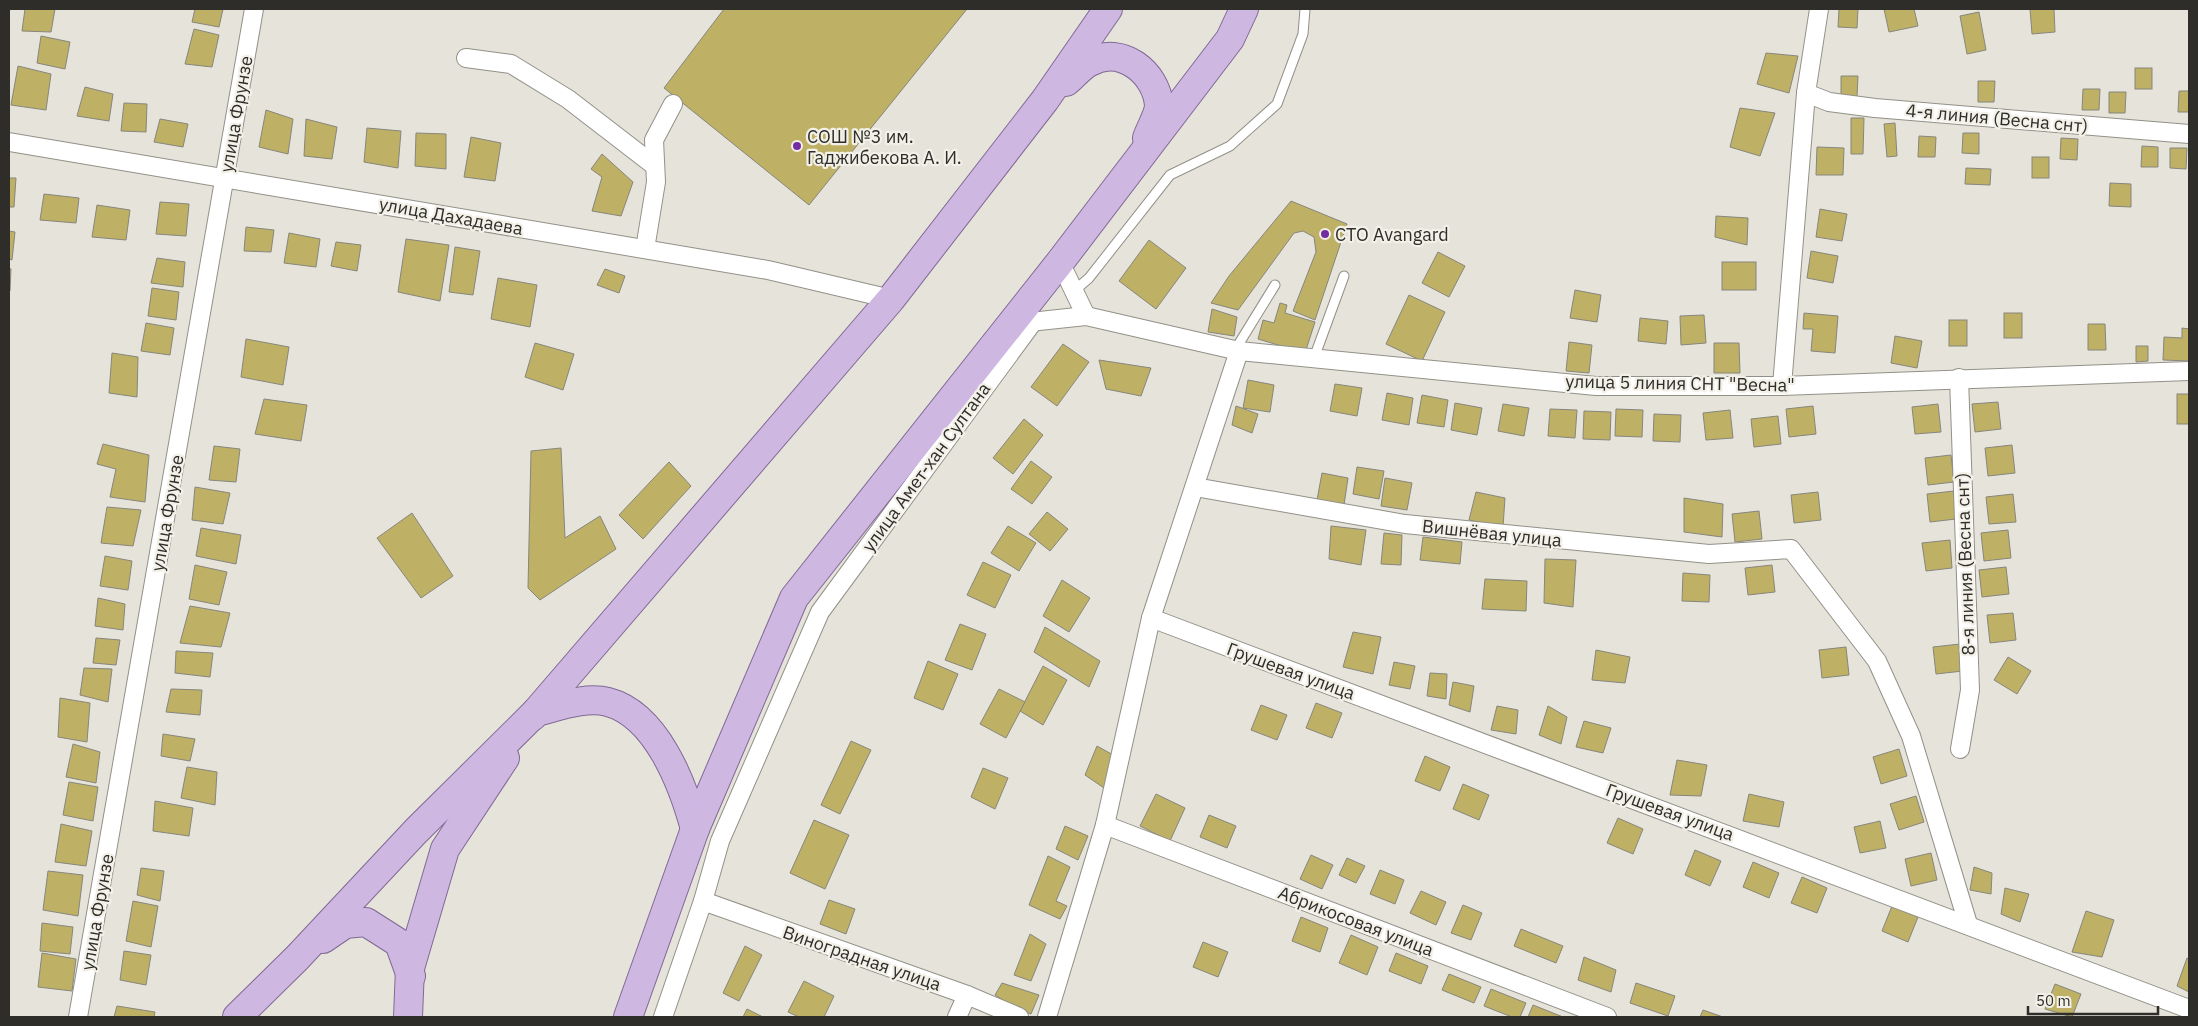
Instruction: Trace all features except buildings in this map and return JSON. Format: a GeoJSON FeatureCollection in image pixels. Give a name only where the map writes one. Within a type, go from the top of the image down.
{"type":"FeatureCollection","features":[{"type":"Feature","properties":{"kind":"main road"},"geometry":{"type":"LineString","coordinates":[[237,1017],[298,958],[416,830],[536,712],[891,300],[1045,100],[1108,9]]}},
{"type":"Feature","properties":{"kind":"main road"},"geometry":{"type":"LineString","coordinates":[[628,1017],[695,829],[794,598],[1022,323],[1060,262],[1230,39],[1244,9]]}},
{"type":"Feature","properties":{"kind":"main road"},"geometry":{"type":"LineString","coordinates":[[1045,100],[1090,62],[1118,56],[1138,66],[1150,81],[1159,106],[1138,160]]}},
{"type":"Feature","properties":{"kind":"main road"},"geometry":{"type":"LineString","coordinates":[[408,1017],[410,968],[445,849],[536,712],[584,701],[607,702],[633,714],[661,745],[676,774],[695,829]]}},
{"type":"Feature","properties":{"kind":"main road"},"geometry":{"type":"LineString","coordinates":[[298,958],[345,924],[366,922],[399,943],[410,968],[416,1017]]}},
{"type":"Feature","properties":{"kind":"street","name":"улица Фрунзе"},"geometry":{"type":"LineString","coordinates":[[78,1017],[254,9]]}},
{"type":"Feature","properties":{"kind":"street"},"geometry":{"type":"LineString","coordinates":[[1782,386],[1806,93],[1819,9]]}},
{"type":"Feature","properties":{"kind":"street"},"geometry":{"type":"LineString","coordinates":[[466,58],[511,64],[568,99],[655,166]]}},
{"type":"Feature","properties":{"kind":"street","name":"4-я линия (Весна снт)"},"geometry":{"type":"LineString","coordinates":[[1806,93],[1829,102],[1875,108],[2189,134]]}},
{"type":"Feature","properties":{"kind":"street"},"geometry":{"type":"LineString","coordinates":[[645,250],[656,182],[654,140],[673,104]]}},
{"type":"Feature","properties":{"kind":"street","name":"улица Дахадаева"},"geometry":{"type":"LineString","coordinates":[[9,142],[768,270],[891,300]]}},
{"type":"Feature","properties":{"kind":"street"},"geometry":{"type":"LineString","coordinates":[[1060,262],[1086,316]]}},
{"type":"Feature","properties":{"kind":"street","name":"улица 5 линия СНТ \"Весна\""},"geometry":{"type":"LineString","coordinates":[[1022,323],[1086,316],[1237,351],[1596,386],[1782,386],[2189,371]]}},
{"type":"Feature","properties":{"kind":"street","name":"улица Амет-хан Султана"},"geometry":{"type":"LineString","coordinates":[[663,1017],[703,902],[720,841],[820,612],[1022,323]]}},
{"type":"Feature","properties":{"kind":"street"},"geometry":{"type":"LineString","coordinates":[[1047,1017],[1105,825],[1151,618],[1195,488],[1237,351]]}},
{"type":"Feature","properties":{"kind":"street","name":"8-я линия (Весна снт)"},"geometry":{"type":"LineString","coordinates":[[1959,378],[1970,690],[1960,749]]}},
{"type":"Feature","properties":{"kind":"street","name":"Вишнёвая улица"},"geometry":{"type":"LineString","coordinates":[[1195,488],[1405,524],[1709,554],[1791,549],[1877,661],[1911,736],[1968,924]]}},
{"type":"Feature","properties":{"kind":"street","name":"Грушевая улица"},"geometry":{"type":"LineString","coordinates":[[1151,618],[1968,924],[2189,1009]]}},
{"type":"Feature","properties":{"kind":"street","name":"Абрикосовая улица"},"geometry":{"type":"LineString","coordinates":[[1105,825],[1607,1017]]}},
{"type":"Feature","properties":{"kind":"street","name":"Виноградная улица"},"geometry":{"type":"LineString","coordinates":[[703,902],[967,995],[1019,1017]]}},
{"type":"Feature","properties":{"kind":"street"},"geometry":{"type":"LineString","coordinates":[[957,1017],[967,995]]}},
{"type":"Feature","properties":{"kind":"lane"},"geometry":{"type":"LineString","coordinates":[[1074,291],[1089,278],[1170,175],[1230,146],[1277,104],[1303,34],[1305,9]]}},
{"type":"Feature","properties":{"kind":"lane"},"geometry":{"type":"LineString","coordinates":[[1314,358],[1344,276]]}},
{"type":"Feature","properties":{"kind":"lane"},"geometry":{"type":"LineString","coordinates":[[1237,351],[1275,285]]}},
{"type":"Feature","properties":{"kind":"place","name":"СОШ №3 им. Гаджибекова А. И."},"geometry":{"type":"Point","coordinates":[797,146]}},
{"type":"Feature","properties":{"kind":"place","name":"СТО Avangard"},"geometry":{"type":"Point","coordinates":[1325,234]}}]}
